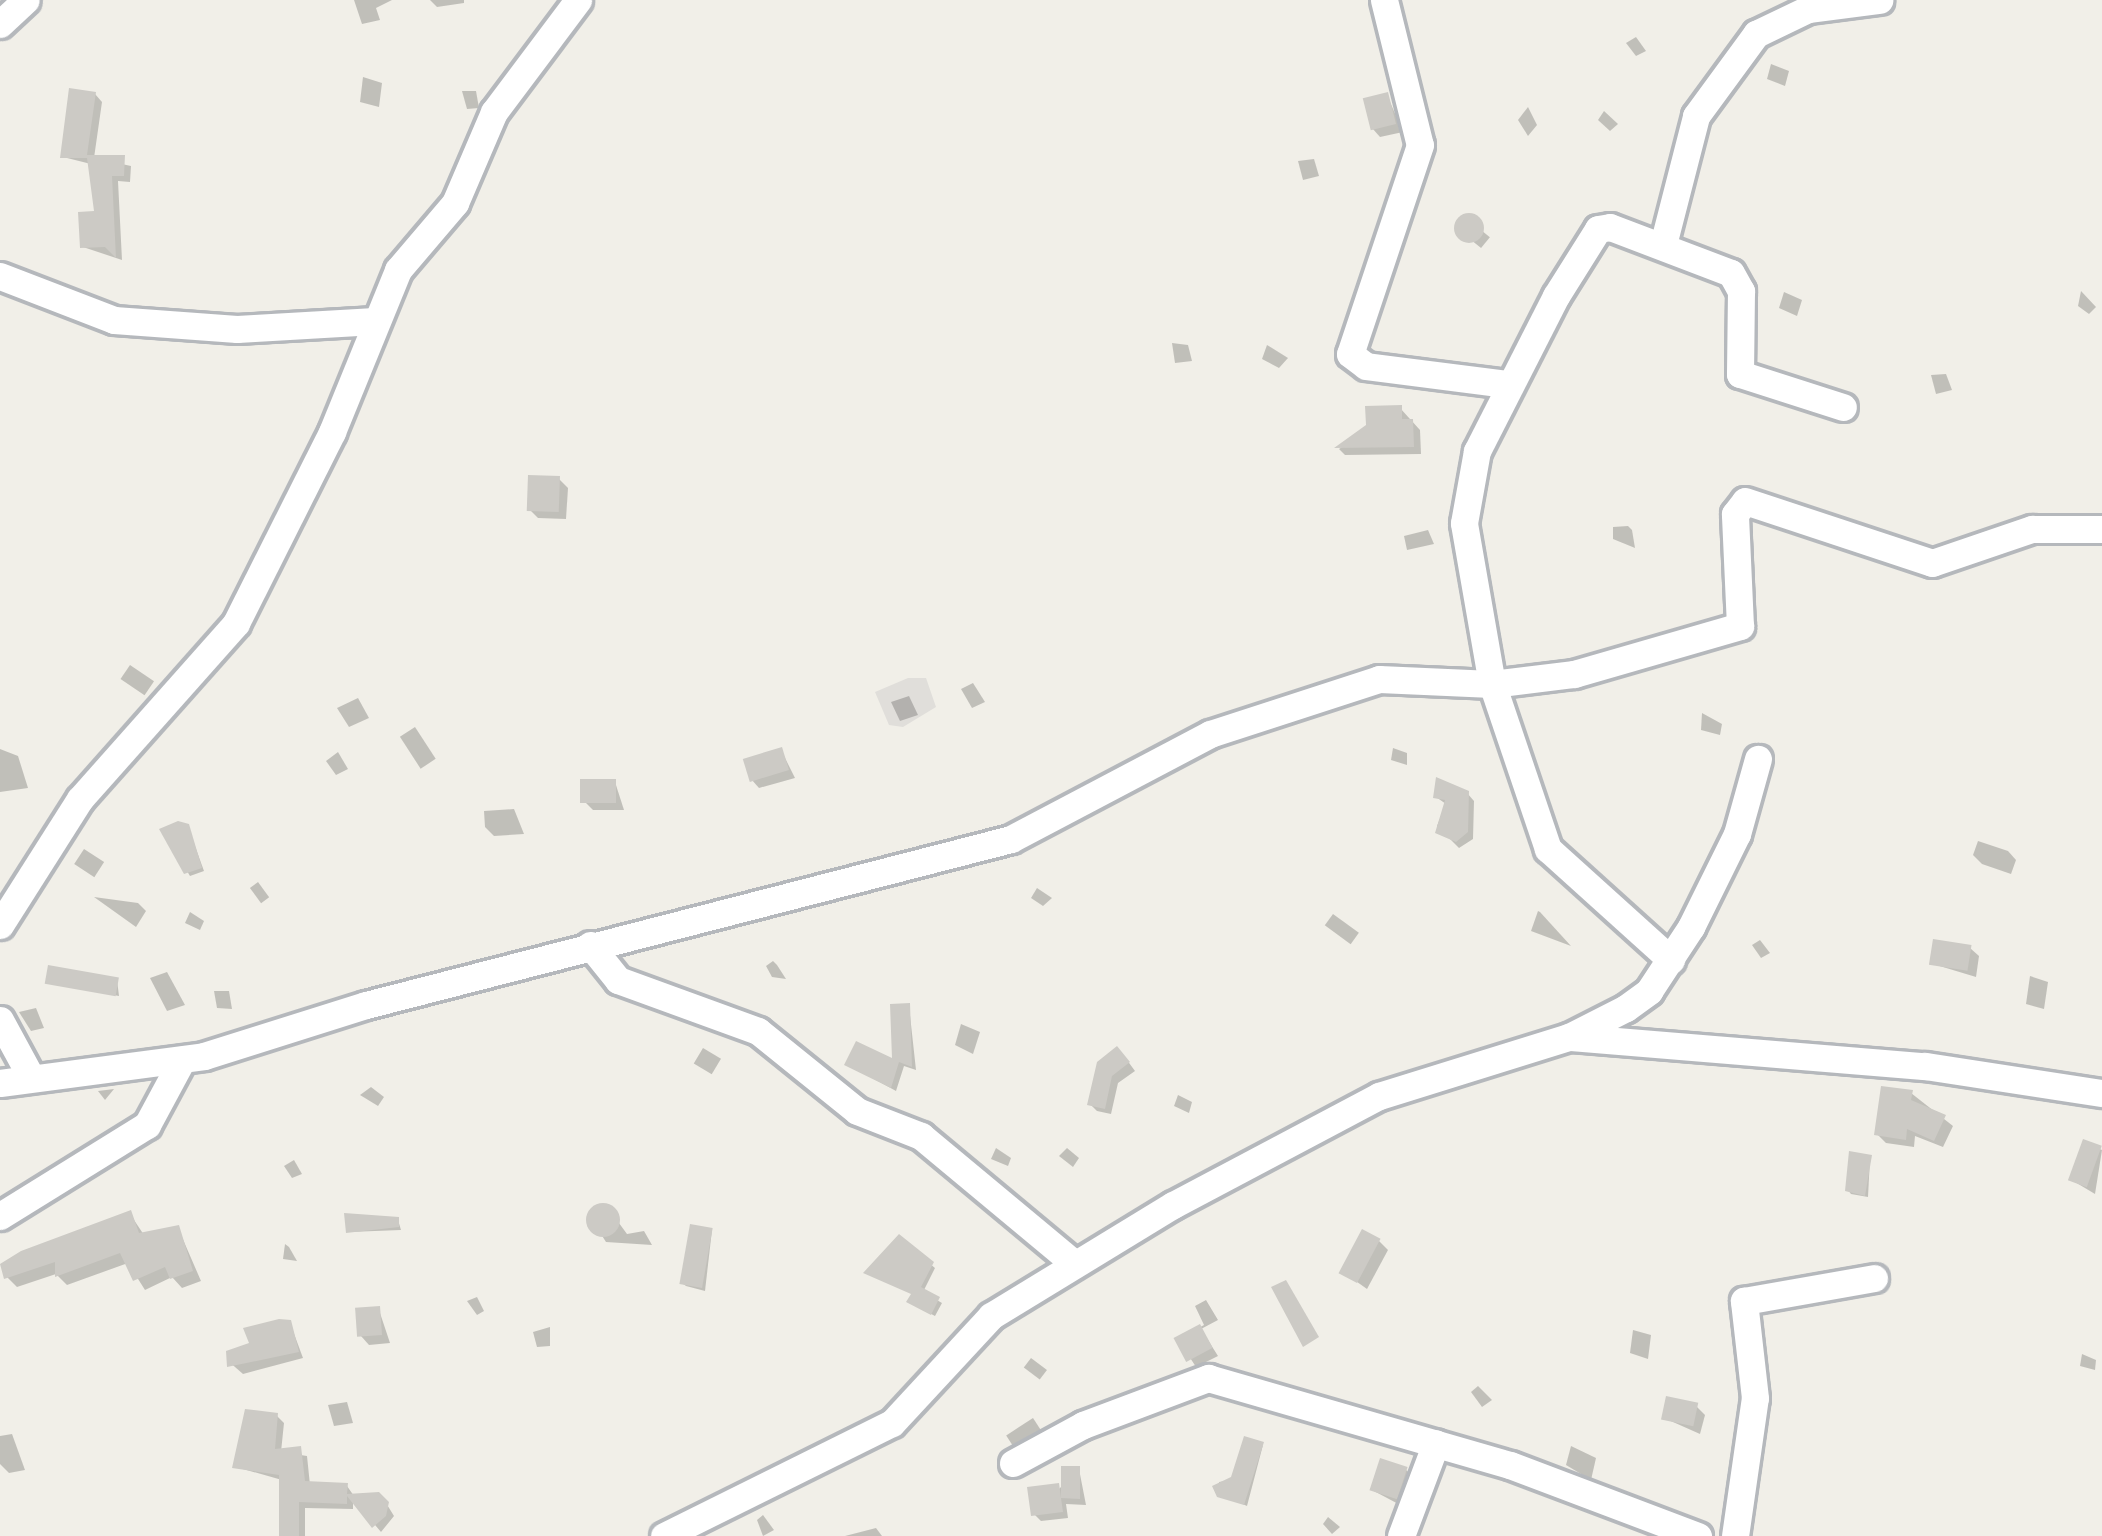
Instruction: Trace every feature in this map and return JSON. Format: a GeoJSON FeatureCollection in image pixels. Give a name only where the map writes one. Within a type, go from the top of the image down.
{"type":"FeatureCollection","features":[{"type":"Feature","properties":{"kind":"street"},"geometry":{"type":"LineString","coordinates":[[0,24],[26,0]]}},
{"type":"Feature","properties":{"kind":"street"},"geometry":{"type":"LineString","coordinates":[[0,925],[80,799],[236,623],[332,432],[398,270],[465,185],[494,112],[578,0]]}},
{"type":"Feature","properties":{"kind":"street"},"geometry":{"type":"LineString","coordinates":[[1384,0],[1420,145],[1350,354],[1366,366],[1507,384]]}},
{"type":"Feature","properties":{"kind":"street"},"geometry":{"type":"LineString","coordinates":[[1664,241],[1696,116],[1756,34],[1808,9],[1880,0]]}},
{"type":"Feature","properties":{"kind":"street"},"geometry":{"type":"LineString","coordinates":[[1671,960],[1548,849],[1492,684],[1465,523],[1477,451],[1507,384],[1598,230],[1625,227],[1664,241],[1738,280],[1740,374],[1844,407]]}},
{"type":"Feature","properties":{"kind":"street"},"geometry":{"type":"LineString","coordinates":[[0,276],[114,320],[237,329],[375,321]]}},
{"type":"Feature","properties":{"kind":"street"},"geometry":{"type":"LineString","coordinates":[[0,1084],[182,1060],[590,945],[1011,839],[1210,734],[1297,701],[1399,676],[1492,684],[1610,666],[1740,626],[1735,514],[1745,501],[1932,562],[2032,529],[2102,529]]}},
{"type":"Feature","properties":{"kind":"street"},"geometry":{"type":"LineString","coordinates":[[664,1536],[892,1424],[991,1316],[1072,1262],[1379,1096],[1569,1037],[1637,999],[1671,960],[1737,835],[1758,759]]}},
{"type":"Feature","properties":{"kind":"street"},"geometry":{"type":"LineString","coordinates":[[590,945],[618,980],[758,1031],[857,1111],[921,1136],[1072,1262]]}},
{"type":"Feature","properties":{"kind":"street"},"geometry":{"type":"LineString","coordinates":[[0,1020],[31,1077]]}},
{"type":"Feature","properties":{"kind":"street"},"geometry":{"type":"LineString","coordinates":[[1569,1037],[1925,1066],[2102,1093]]}},
{"type":"Feature","properties":{"kind":"street"},"geometry":{"type":"LineString","coordinates":[[0,1216],[147,1125],[182,1060]]}},
{"type":"Feature","properties":{"kind":"street"},"geometry":{"type":"LineString","coordinates":[[1736,1536],[1755,1398],[1744,1301],[1874,1278]]}},
{"type":"Feature","properties":{"kind":"street"},"geometry":{"type":"LineString","coordinates":[[1013,1463],[1083,1425],[1208,1378],[1436,1443],[1698,1536]]}},
{"type":"Feature","properties":{"kind":"street"},"geometry":{"type":"LineString","coordinates":[[1401,1536],[1436,1443]]}},
{"type":"Feature","properties":{"kind":"shaded area"},"geometry":{"type":"Polygon","coordinates":[[[908,678],[926,678],[936,707],[903,727],[889,725],[875,692],[908,678]]]}},
{"type":"Feature","properties":{"kind":"building"},"geometry":{"type":"Polygon","coordinates":[[[69,88],[96,92],[87,155],[125,155],[124,176],[112,176],[116,258],[105,247],[80,248],[78,212],[94,211],[87,158],[60,158],[69,88]]]}},
{"type":"Feature","properties":{"kind":"building"},"geometry":{"type":"Polygon","coordinates":[[[1388,92],[1396,124],[1371,130],[1363,98],[1388,92]]]}},
{"type":"Feature","properties":{"kind":"building"},"geometry":{"type":"Polygon","coordinates":[[[1469,213],[1480,217],[1484,228],[1480,239],[1469,243],[1458,239],[1454,228],[1458,217],[1469,213]]]}},
{"type":"Feature","properties":{"kind":"building"},"geometry":{"type":"Polygon","coordinates":[[[1402,405],[1402,419],[1413,419],[1414,447],[1334,448],[1366,425],[1365,406],[1402,405]]]}},
{"type":"Feature","properties":{"kind":"building"},"geometry":{"type":"Polygon","coordinates":[[[528,475],[560,476],[559,512],[527,511],[528,475]]]}},
{"type":"Feature","properties":{"kind":"building"},"geometry":{"type":"Polygon","coordinates":[[[782,747],[789,770],[750,782],[743,759],[782,747]]]}},
{"type":"Feature","properties":{"kind":"building"},"geometry":{"type":"Polygon","coordinates":[[[1436,777],[1469,791],[1468,832],[1456,842],[1435,833],[1445,800],[1433,798],[1436,777]]]}},
{"type":"Feature","properties":{"kind":"building"},"geometry":{"type":"Polygon","coordinates":[[[580,779],[616,779],[616,803],[580,803],[580,779]]]}},
{"type":"Feature","properties":{"kind":"building"},"geometry":{"type":"Polygon","coordinates":[[[178,821],[189,824],[202,868],[184,874],[159,829],[178,821]]]}},
{"type":"Feature","properties":{"kind":"building"},"geometry":{"type":"Polygon","coordinates":[[[1933,939],[1972,945],[1967,971],[1929,965],[1933,939]]]}},
{"type":"Feature","properties":{"kind":"building"},"geometry":{"type":"Polygon","coordinates":[[[48,965],[119,978],[116,996],[45,984],[48,965]]]}},
{"type":"Feature","properties":{"kind":"building"},"geometry":{"type":"Polygon","coordinates":[[[910,1003],[912,1067],[899,1062],[891,1088],[844,1065],[856,1041],[892,1058],[890,1004],[910,1003]]]}},
{"type":"Feature","properties":{"kind":"building"},"geometry":{"type":"Polygon","coordinates":[[[1117,1046],[1130,1062],[1112,1076],[1105,1109],[1087,1105],[1097,1062],[1117,1046]]]}},
{"type":"Feature","properties":{"kind":"building"},"geometry":{"type":"Polygon","coordinates":[[[1881,1086],[1913,1090],[1911,1100],[1946,1115],[1934,1141],[1907,1129],[1906,1140],[1874,1135],[1881,1086]]]}},
{"type":"Feature","properties":{"kind":"building"},"geometry":{"type":"Polygon","coordinates":[[[2083,1139],[2102,1146],[2087,1187],[2068,1180],[2083,1139]]]}},
{"type":"Feature","properties":{"kind":"building"},"geometry":{"type":"Polygon","coordinates":[[[1849,1151],[1872,1155],[1865,1196],[1845,1191],[1849,1151]]]}},
{"type":"Feature","properties":{"kind":"building"},"geometry":{"type":"Polygon","coordinates":[[[603,1203],[615,1208],[620,1220],[615,1232],[603,1237],[591,1232],[586,1220],[591,1208],[603,1203]]]}},
{"type":"Feature","properties":{"kind":"building"},"geometry":{"type":"Polygon","coordinates":[[[131,1210],[139,1233],[179,1225],[193,1271],[170,1279],[165,1267],[133,1281],[120,1253],[55,1277],[55,1262],[4,1279],[0,1264],[21,1251],[131,1210]]]}},
{"type":"Feature","properties":{"kind":"building"},"geometry":{"type":"Polygon","coordinates":[[[344,1213],[399,1217],[399,1227],[346,1233],[344,1213]]]}},
{"type":"Feature","properties":{"kind":"building"},"geometry":{"type":"Polygon","coordinates":[[[690,1224],[713,1228],[702,1288],[679,1284],[690,1224]]]}},
{"type":"Feature","properties":{"kind":"building"},"geometry":{"type":"Polygon","coordinates":[[[1362,1229],[1381,1239],[1357,1283],[1339,1273],[1362,1229]]]}},
{"type":"Feature","properties":{"kind":"building"},"geometry":{"type":"Polygon","coordinates":[[[899,1234],[934,1262],[921,1287],[940,1297],[931,1315],[906,1302],[911,1294],[863,1273],[899,1234]]]}},
{"type":"Feature","properties":{"kind":"building"},"geometry":{"type":"Polygon","coordinates":[[[1286,1280],[1319,1337],[1303,1347],[1271,1287],[1286,1280]]]}},
{"type":"Feature","properties":{"kind":"building"},"geometry":{"type":"Polygon","coordinates":[[[380,1306],[382,1335],[357,1337],[355,1308],[380,1306]]]}},
{"type":"Feature","properties":{"kind":"building"},"geometry":{"type":"Polygon","coordinates":[[[291,1320],[299,1352],[227,1367],[226,1351],[249,1343],[243,1328],[291,1320]]]}},
{"type":"Feature","properties":{"kind":"building"},"geometry":{"type":"Polygon","coordinates":[[[1200,1324],[1213,1348],[1186,1362],[1174,1338],[1200,1324]]]}},
{"type":"Feature","properties":{"kind":"building"},"geometry":{"type":"Polygon","coordinates":[[[1666,1396],[1698,1403],[1693,1426],[1661,1419],[1666,1396]]]}},
{"type":"Feature","properties":{"kind":"building"},"geometry":{"type":"Polygon","coordinates":[[[245,1409],[278,1413],[275,1449],[301,1446],[305,1481],[348,1483],[347,1494],[379,1492],[389,1502],[386,1516],[372,1528],[347,1496],[347,1504],[299,1502],[299,1536],[279,1536],[279,1475],[232,1468],[245,1409]]]}},
{"type":"Feature","properties":{"kind":"building"},"geometry":{"type":"Polygon","coordinates":[[[1244,1436],[1264,1442],[1244,1505],[1217,1497],[1212,1486],[1231,1477],[1244,1436]]]}},
{"type":"Feature","properties":{"kind":"building"},"geometry":{"type":"Polygon","coordinates":[[[1380,1458],[1408,1467],[1397,1499],[1369,1490],[1380,1458]]]}},
{"type":"Feature","properties":{"kind":"building"},"geometry":{"type":"Polygon","coordinates":[[[1061,1466],[1080,1466],[1080,1499],[1061,1498],[1061,1466]]]}},
{"type":"Feature","properties":{"kind":"building"},"geometry":{"type":"Polygon","coordinates":[[[1059,1483],[1063,1512],[1031,1516],[1027,1487],[1059,1483]]]}}]}
